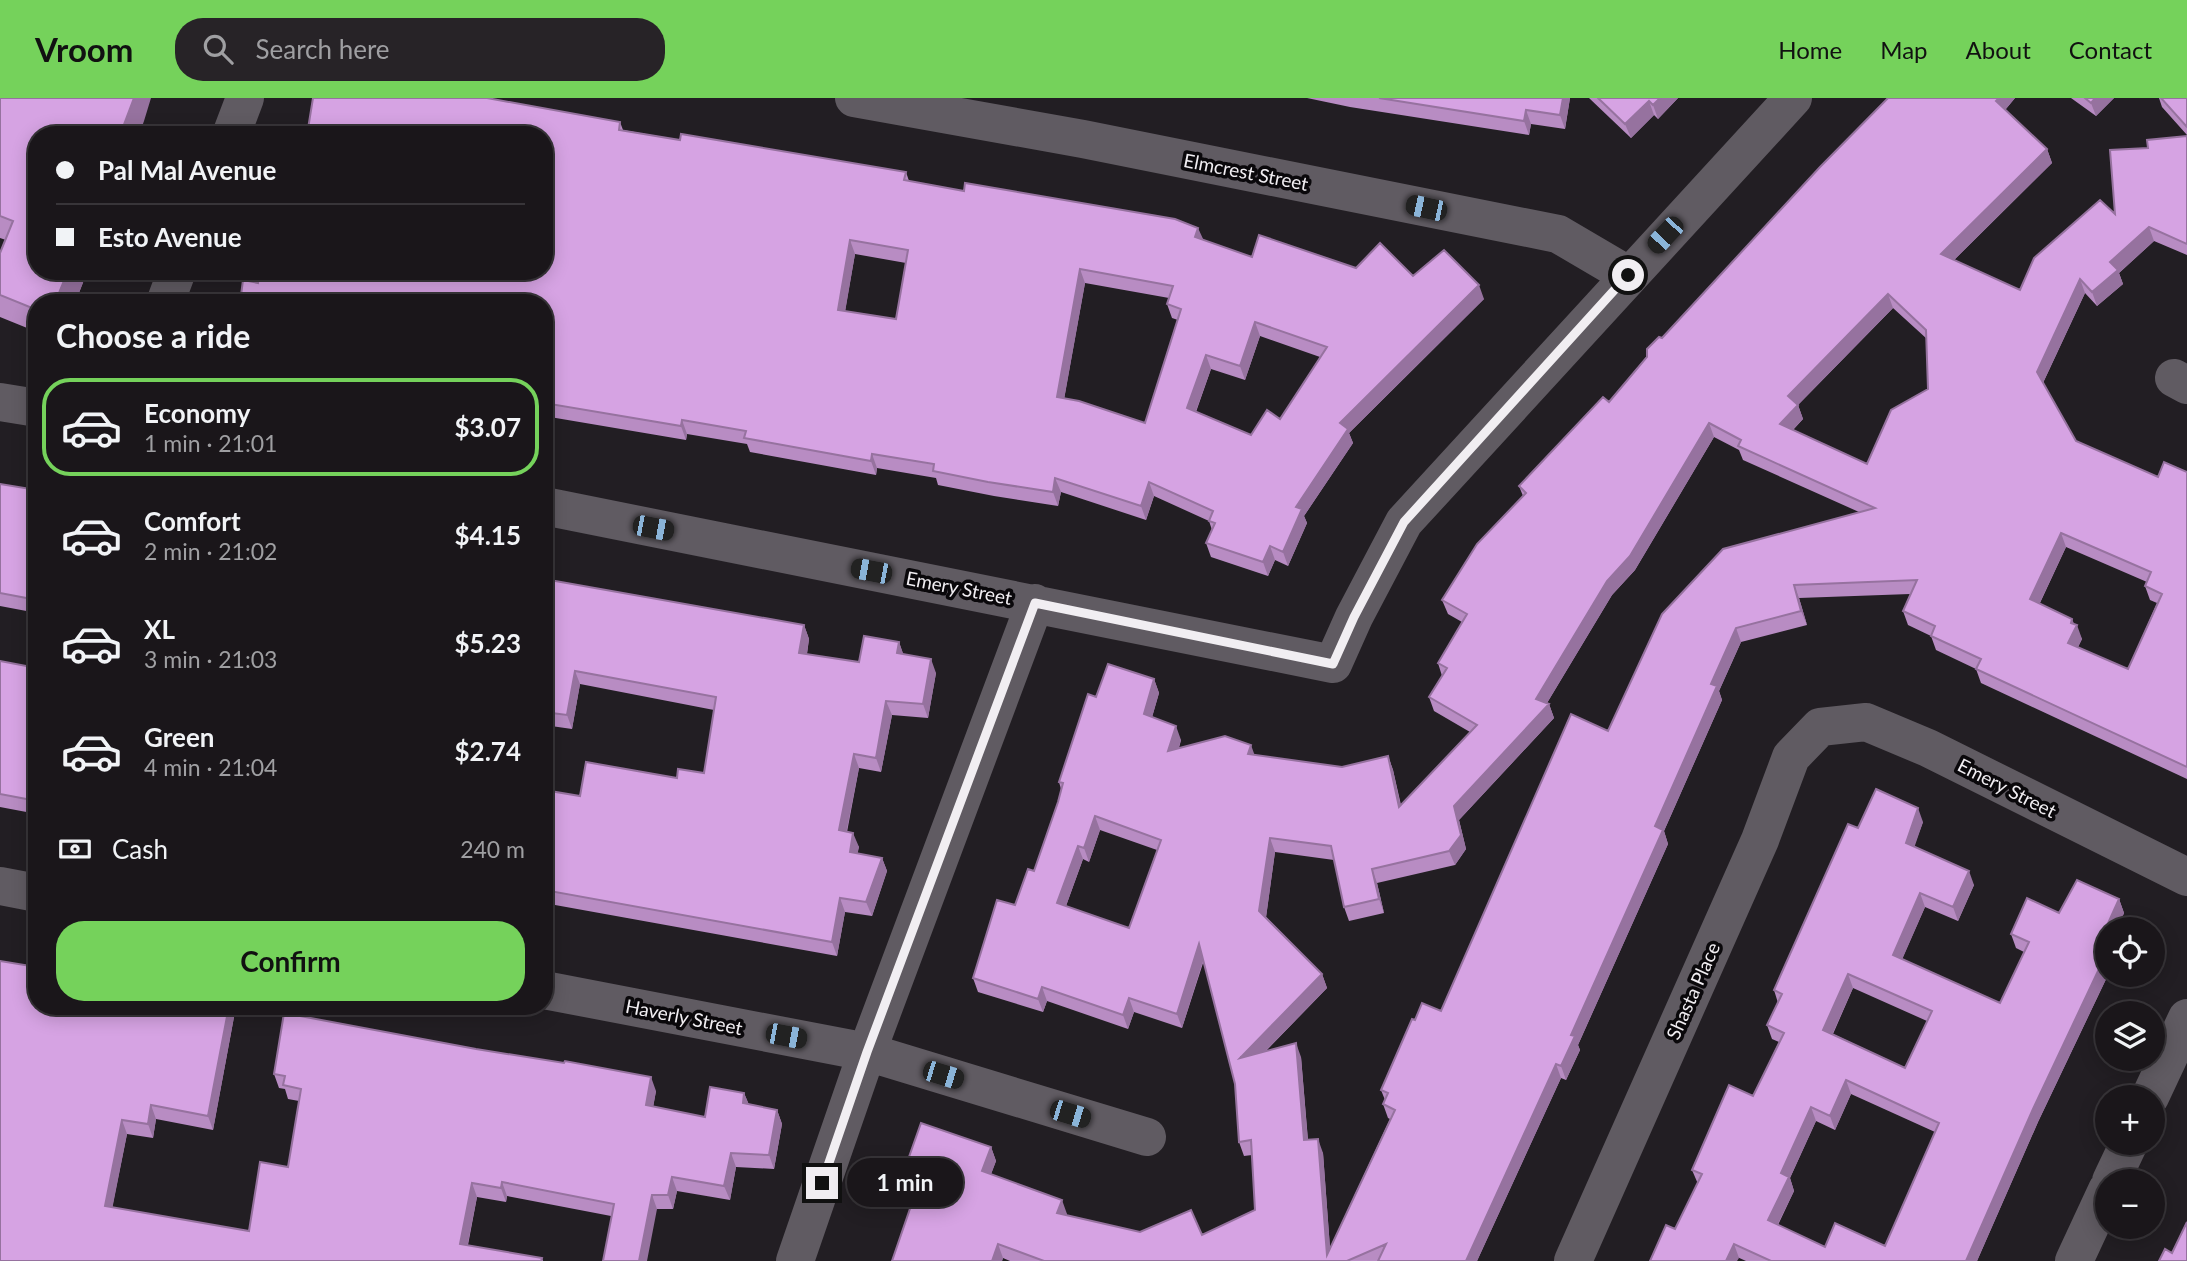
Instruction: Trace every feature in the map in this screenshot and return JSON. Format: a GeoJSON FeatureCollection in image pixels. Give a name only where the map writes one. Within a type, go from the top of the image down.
{"type":"FeatureCollection","features":[{"type":"Feature","properties":{"kind":"street"},"geometry":{"type":"LineString","coordinates":[[234,126],[245,98]]}},
{"type":"Feature","properties":{"kind":"street","name":"Elmcrest Street"},"geometry":{"type":"LineString","coordinates":[[854,98],[1083,139],[1558,234],[1628,275]]}},
{"type":"Feature","properties":{"kind":"street"},"geometry":{"type":"LineString","coordinates":[[1628,275],[1793,98]]}},
{"type":"Feature","properties":{"kind":"street","name":"Emery Street"},"geometry":{"type":"LineString","coordinates":[[553,508],[1333,664],[1354,617],[1404,522],[1628,275]]}},
{"type":"Feature","properties":{"kind":"street"},"geometry":{"type":"LineString","coordinates":[[0,402],[28,407]]}},
{"type":"Feature","properties":{"kind":"street"},"geometry":{"type":"LineString","coordinates":[[795,1261],[867,1052],[1035,603]]}},
{"type":"Feature","properties":{"kind":"street","name":"Emery Street"},"geometry":{"type":"LineString","coordinates":[[1820,727],[1866,722],[1928,748],[2187,877]]}},
{"type":"Feature","properties":{"kind":"street","name":"Shasta Place"},"geometry":{"type":"LineString","coordinates":[[1573,1261],[1760,840],[1791,757],[1820,727]]}},
{"type":"Feature","properties":{"kind":"street"},"geometry":{"type":"LineString","coordinates":[[0,886],[28,891]]}},
{"type":"Feature","properties":{"kind":"street","name":"Haverly Street"},"geometry":{"type":"LineString","coordinates":[[553,992],[867,1052],[1147,1137]]}},
{"type":"Feature","properties":{"kind":"street"},"geometry":{"type":"LineString","coordinates":[[2156,1085],[2187,1018]]}},
{"type":"Feature","properties":{"kind":"street"},"geometry":{"type":"LineString","coordinates":[[2074,1261],[2095,1216]]}},
{"type":"Feature","properties":{"kind":"building"},"geometry":{"type":"Polygon","coordinates":[[[0,98],[134,98],[123,126],[28,126],[28,280],[64,280],[59,294],[28,294],[28,306],[0,295],[0,253],[13,221],[0,216],[0,98]]]}},
{"type":"Feature","properties":{"kind":"building"},"geometry":{"type":"Polygon","coordinates":[[[313,98],[487,98],[620,122],[619,130],[680,140],[681,134],[906,172],[904,180],[964,191],[965,183],[1175,219],[1198,228],[1195,237],[1252,257],[1259,235],[1356,268],[1380,243],[1413,276],[1444,250],[1479,285],[1340,423],[1348,429],[1296,507],[1302,509],[1283,552],[1270,546],[1263,562],[1206,543],[1215,523],[1209,521],[1213,511],[1149,482],[1141,506],[1055,478],[1053,492],[933,471],[934,464],[872,454],[871,461],[744,438],[746,431],[682,420],[681,426],[553,405],[553,294],[241,294],[243,280],[258,283],[258,280],[553,280],[553,126],[308,126],[313,98]],[[850,240],[838,310],[896,319],[908,250],[850,240]],[[1080,269],[1057,397],[1079,401],[1145,423],[1181,309],[1167,304],[1173,286],[1080,269]],[[1255,322],[1240,366],[1206,355],[1187,408],[1251,435],[1267,410],[1280,419],[1327,347],[1255,322]]]}},
{"type":"Feature","properties":{"kind":"building"},"geometry":{"type":"Polygon","coordinates":[[[1379,98],[1563,98],[1560,115],[1526,110],[1524,121],[1379,98]]]}},
{"type":"Feature","properties":{"kind":"building"},"geometry":{"type":"Polygon","coordinates":[[[1598,98],[1660,98],[1653,105],[1649,101],[1625,124],[1598,98]]]}},
{"type":"Feature","properties":{"kind":"building"},"geometry":{"type":"Polygon","coordinates":[[[1888,98],[1999,98],[1996,101],[2047,149],[1941,254],[2020,290],[2034,258],[2100,200],[2115,214],[2110,150],[2148,148],[2147,140],[2187,136],[2187,244],[2149,227],[2110,262],[2118,270],[2092,292],[2080,279],[2037,372],[2076,441],[2158,477],[2164,462],[2187,472],[2187,767],[1976,669],[1981,659],[1931,636],[1935,626],[1903,611],[1917,580],[1794,585],[1801,611],[1736,628],[1711,684],[1717,686],[1655,826],[1663,830],[1571,1035],[1575,1036],[1561,1066],[1556,1064],[1466,1261],[1378,1261],[1386,1244],[1347,1261],[1044,1261],[998,1244],[992,1261],[892,1261],[919,1176],[904,1171],[921,1123],[991,1147],[982,1171],[1062,1200],[1057,1213],[1140,1232],[1191,1210],[1202,1235],[1255,1210],[1251,1140],[1239,1142],[1235,1084],[1199,944],[1177,1014],[1129,998],[1123,1015],[1042,987],[1038,999],[973,978],[997,900],[1015,905],[1028,869],[1034,871],[1058,802],[1063,783],[1059,782],[1088,694],[1096,697],[1108,664],[1154,679],[1144,714],[1176,726],[1168,751],[1225,736],[1251,745],[1248,754],[1342,767],[1388,756],[1399,807],[1477,725],[1429,697],[1447,668],[1438,663],[1467,614],[1442,600],[1477,544],[1526,493],[1519,486],[1603,397],[1609,402],[1647,357],[1647,349],[1659,337],[1662,338],[1820,167],[1888,98]],[[1888,294],[1788,396],[1798,405],[1780,424],[1867,464],[1891,410],[1928,389],[1926,330],[1888,294]],[[1709,423],[1630,556],[1607,581],[1536,699],[1549,704],[1454,806],[1461,835],[1449,851],[1372,869],[1379,899],[1344,907],[1331,846],[1270,838],[1259,911],[1322,974],[1240,1058],[1296,1043],[1304,1140],[1318,1139],[1327,1255],[1395,1110],[1383,1104],[1388,1093],[1381,1090],[1412,1019],[1415,1020],[1422,1003],[1441,1011],[1571,714],[1608,731],[1662,614],[1723,549],[1875,508],[1738,446],[1741,440],[1709,423]],[[2061,533],[2030,599],[2072,619],[2071,623],[2077,625],[2068,643],[2128,669],[2162,594],[2145,586],[2151,572],[2061,533]],[[1095,816],[1084,848],[1078,846],[1057,903],[1129,928],[1161,840],[1095,816]]]}},
{"type":"Feature","properties":{"kind":"building"},"geometry":{"type":"Polygon","coordinates":[[[2161,98],[2187,98],[2187,127],[2161,98]]]}},
{"type":"Feature","properties":{"kind":"building"},"geometry":{"type":"Polygon","coordinates":[[[0,484],[28,489],[28,598],[0,593],[0,484]]]}},
{"type":"Feature","properties":{"kind":"building"},"geometry":{"type":"Polygon","coordinates":[[[553,581],[804,625],[799,653],[859,662],[864,636],[899,642],[897,653],[931,659],[923,704],[886,701],[876,758],[854,754],[839,830],[853,833],[850,852],[882,858],[866,902],[840,898],[832,942],[553,892],[553,792],[580,796],[586,762],[677,778],[678,769],[704,773],[716,697],[575,671],[567,715],[553,713],[553,581]]]}},
{"type":"Feature","properties":{"kind":"building"},"geometry":{"type":"Polygon","coordinates":[[[0,661],[28,666],[28,799],[0,794],[0,661]]]}},
{"type":"Feature","properties":{"kind":"building"},"geometry":{"type":"Polygon","coordinates":[[[1876,789],[1918,808],[1906,843],[1969,871],[1953,907],[1920,893],[1893,955],[2000,1003],[2029,942],[2011,934],[2027,898],[2059,913],[2077,880],[2119,899],[2111,917],[2095,917],[2095,977],[1966,1261],[1771,1261],[1734,1244],[1726,1261],[1650,1261],[1666,1225],[1675,1229],[1702,1174],[1692,1170],[1729,1085],[1753,1096],[1784,1033],[1767,1025],[1782,994],[1774,990],[1848,824],[1858,828],[1876,789]],[[1848,974],[1823,1030],[1905,1068],[1932,1011],[1848,974]],[[1846,1080],[1830,1116],[1811,1107],[1781,1173],[1789,1177],[1768,1220],[1825,1247],[1835,1223],[1885,1246],[1939,1123],[1846,1080]]]}},
{"type":"Feature","properties":{"kind":"building"},"geometry":{"type":"Polygon","coordinates":[[[0,961],[28,966],[28,1015],[227,1015],[208,1116],[151,1105],[148,1124],[122,1120],[105,1206],[249,1231],[260,1162],[288,1167],[301,1089],[283,1085],[285,1076],[274,1074],[284,1015],[651,1077],[646,1105],[705,1117],[710,1087],[744,1093],[743,1103],[777,1110],[769,1155],[731,1153],[724,1186],[672,1177],[668,1195],[652,1195],[639,1261],[603,1261],[614,1204],[502,1182],[501,1188],[472,1183],[460,1244],[542,1258],[541,1261],[0,1261],[0,961]]]}},
{"type":"Feature","properties":{"kind":"building"},"geometry":{"type":"Polygon","coordinates":[[[2187,1222],[2187,1261],[2159,1261],[2165,1249],[2172,1253],[2187,1222]]]}},
{"type":"Feature","properties":{"kind":"route"},"geometry":{"type":"LineString","coordinates":[[822,1183],[867,1052],[1035,603],[1333,664],[1354,617],[1404,522],[1628,275]]}}]}
